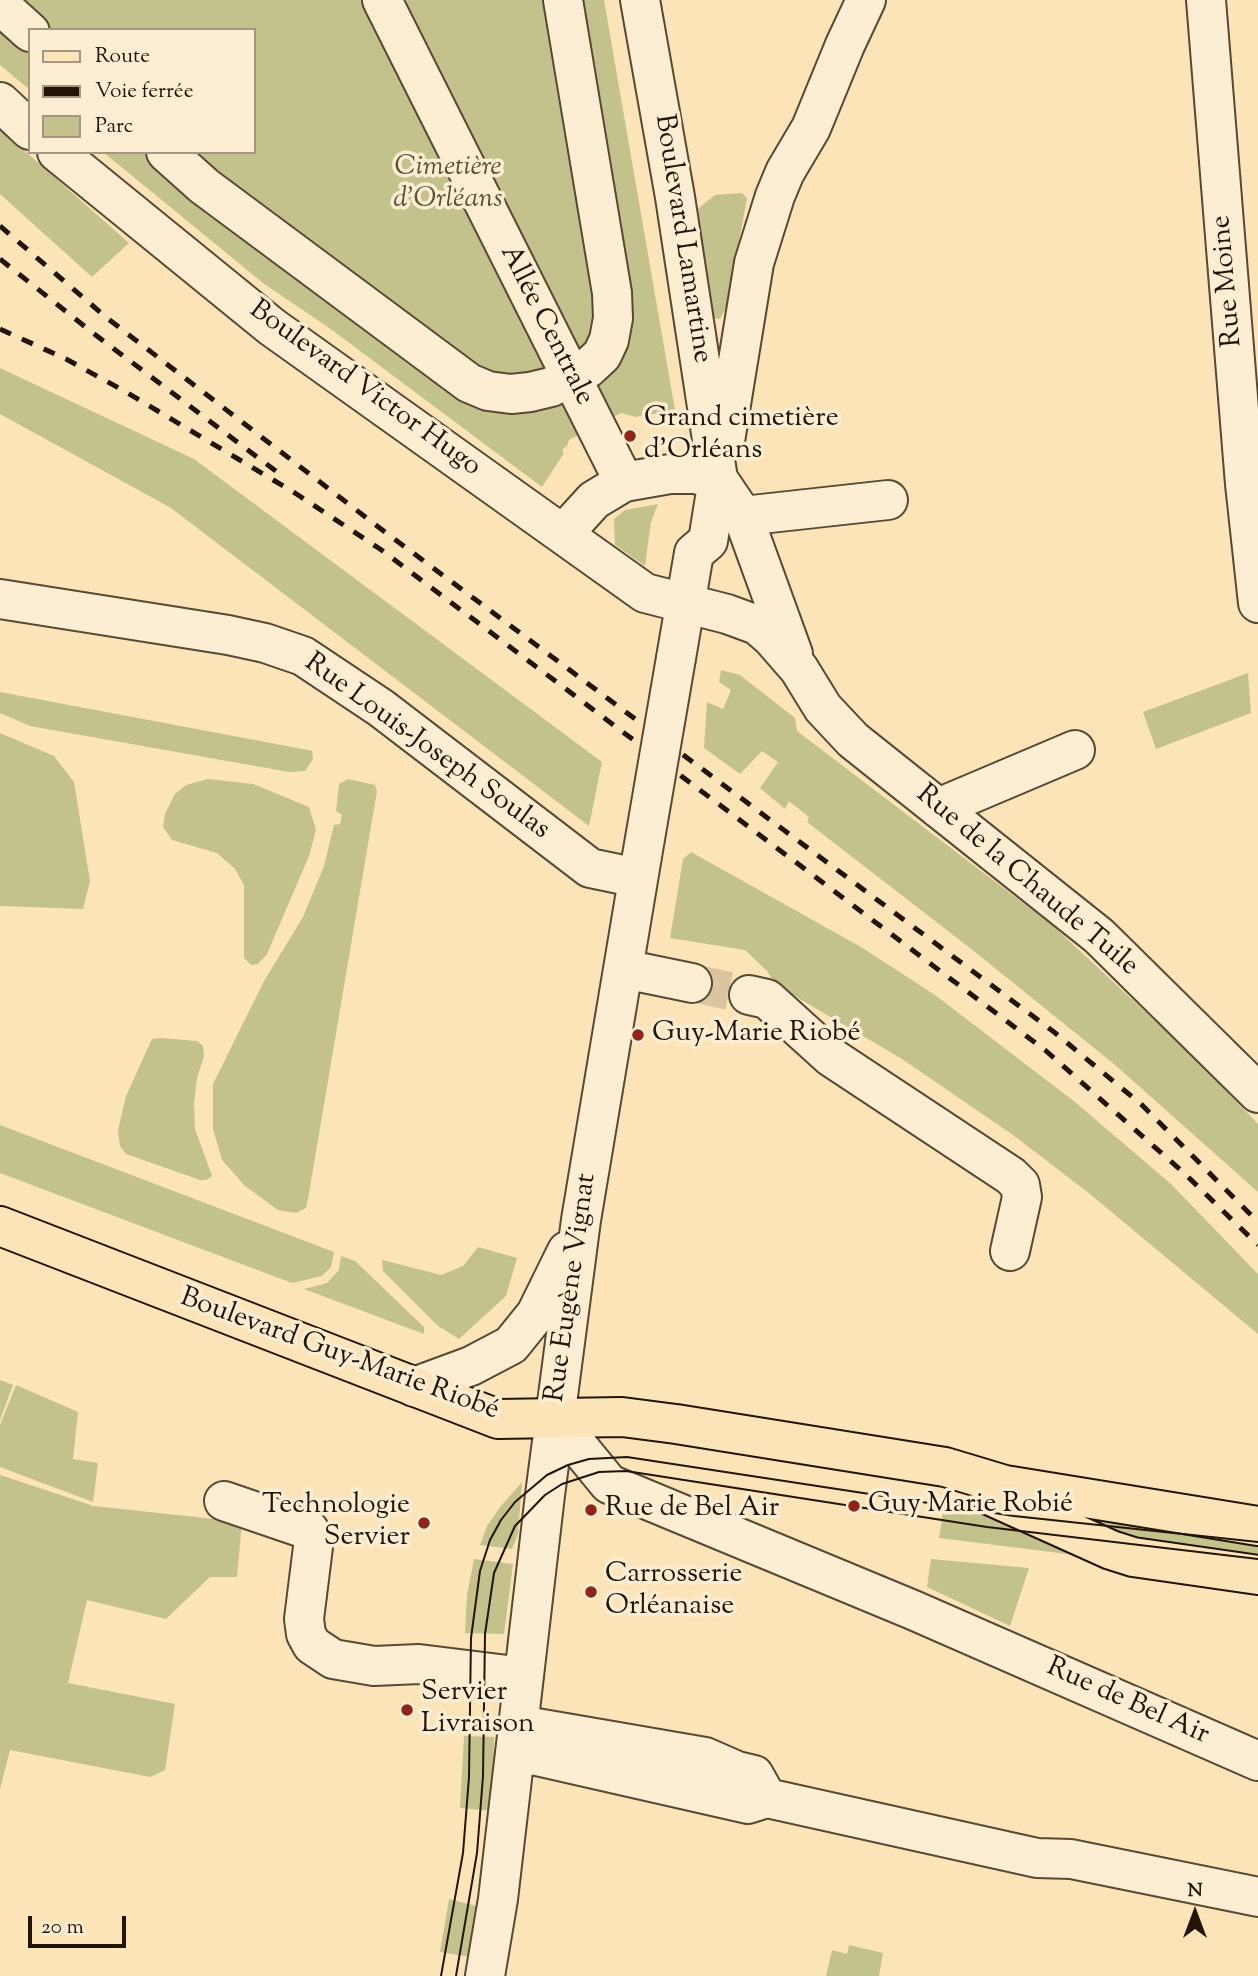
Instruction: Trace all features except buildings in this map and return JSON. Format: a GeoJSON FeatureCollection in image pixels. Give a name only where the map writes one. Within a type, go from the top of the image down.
{"type":"FeatureCollection","features":[{"type":"Feature","properties":{"kind":"main road","name":"Boulevard Guy-Marie Riobé"},"geometry":{"type":"LineString","coordinates":[[0,1227],[498,1419],[622,1417],[945,1467],[1005,1485],[1258,1526]]}},
{"type":"Feature","properties":{"kind":"main road","name":"Boulevard Guy-Marie Riobé"},"geometry":{"type":"LineString","coordinates":[[898,1461],[981,1492],[1111,1550],[1133,1557],[1258,1575]]}},
{"type":"Feature","properties":{"kind":"street","name":"Allée Centrale"},"geometry":{"type":"LineString","coordinates":[[382,0],[624,482]]}},
{"type":"Feature","properties":{"kind":"street"},"geometry":{"type":"LineString","coordinates":[[168,154],[204,186],[469,383],[488,391],[511,394],[551,387],[588,368],[602,355],[609,340],[613,318],[612,293],[562,0]]}},
{"type":"Feature","properties":{"kind":"street"},"geometry":{"type":"LineString","coordinates":[[631,0],[696,380],[706,476]]}},
{"type":"Feature","properties":{"kind":"street","name":"Boulevard Lamartine"},"geometry":{"type":"LineString","coordinates":[[640,0],[678,211],[706,476],[708,541],[694,553],[685,603]]}},
{"type":"Feature","properties":{"kind":"street"},"geometry":{"type":"LineString","coordinates":[[706,476],[754,263],[785,172],[811,128],[866,0]]}},
{"type":"Feature","properties":{"kind":"street","name":"Rue Moine"},"geometry":{"type":"LineString","coordinates":[[1206,0],[1244,470],[1258,597]]}},
{"type":"Feature","properties":{"kind":"street"},"geometry":{"type":"LineString","coordinates":[[0,5],[28,30]]}},
{"type":"Feature","properties":{"kind":"street"},"geometry":{"type":"LineString","coordinates":[[0,103],[28,128]]}},
{"type":"Feature","properties":{"kind":"street","name":"Boulevard Victor Hugo"},"geometry":{"type":"LineString","coordinates":[[59,154],[272,327],[645,593],[685,603]]}},
{"type":"Feature","properties":{"kind":"street"},"geometry":{"type":"LineString","coordinates":[[563,534],[594,500],[624,482],[647,476],[706,476]]}},
{"type":"Feature","properties":{"kind":"street","name":"Rue de la Chaude Tuile"},"geometry":{"type":"LineString","coordinates":[[706,476],[743,516],[799,669]]}},
{"type":"Feature","properties":{"kind":"street"},"geometry":{"type":"LineString","coordinates":[[743,516],[888,500]]}},
{"type":"Feature","properties":{"kind":"street","name":"Rue Louis-Joseph Soulas"},"geometry":{"type":"LineString","coordinates":[[0,599],[228,635],[265,643],[303,656],[381,708],[590,868],[640,867]]}},
{"type":"Feature","properties":{"kind":"street","name":"Rue de la Chaude Tuile"},"geometry":{"type":"LineString","coordinates":[[685,603],[757,625],[799,669],[823,708],[853,740],[1099,936],[1258,1093]]}},
{"type":"Feature","properties":{"kind":"street","name":"Rue Eugène Vignat"},"geometry":{"type":"LineString","coordinates":[[485,1976],[498,1899],[581,1220],[685,603]]}},
{"type":"Feature","properties":{"kind":"street"},"geometry":{"type":"LineString","coordinates":[[938,808],[1075,750]]}},
{"type":"Feature","properties":{"kind":"street"},"geometry":{"type":"LineString","coordinates":[[624,969],[692,983]]}},
{"type":"Feature","properties":{"kind":"street"},"geometry":{"type":"LineString","coordinates":[[749,995],[767,999],[831,1057],[1020,1185],[1022,1196],[1010,1251]]}},
{"type":"Feature","properties":{"kind":"street"},"geometry":{"type":"LineString","coordinates":[[414,1387],[471,1366],[511,1345],[536,1314],[581,1220]]}},
{"type":"Feature","properties":{"kind":"street","name":"Rue de Bel Air"},"geometry":{"type":"LineString","coordinates":[[555,1418],[609,1484],[913,1610],[1258,1761]]}},
{"type":"Feature","properties":{"kind":"street"},"geometry":{"type":"LineString","coordinates":[[223,1501],[309,1530],[314,1539],[304,1619],[306,1634],[312,1644],[332,1659],[374,1666],[426,1665],[520,1713],[705,1757],[737,1771],[754,1775],[767,1798],[1037,1858],[1071,1859],[1258,1897]]}},
{"type":"Feature","properties":{"kind":"green space","name":"Cimetière d'Orléans"},"geometry":{"type":"Polygon","coordinates":[[[0,0],[604,0],[675,410],[636,417],[621,413],[569,440],[562,452],[564,453],[542,487],[332,330],[263,283],[105,154],[256,154],[256,28],[28,28],[28,88],[0,65],[0,0]]]}},
{"type":"Feature","properties":{"kind":"green space"},"geometry":{"type":"Polygon","coordinates":[[[0,129],[129,243],[92,277],[0,194],[0,129]]]}},
{"type":"Feature","properties":{"kind":"green space"},"geometry":{"type":"Polygon","coordinates":[[[742,193],[747,198],[727,306],[720,319],[713,318],[694,218],[699,208],[715,195],[742,193]]]}},
{"type":"Feature","properties":{"kind":"green space"},"geometry":{"type":"Polygon","coordinates":[[[0,368],[194,459],[602,762],[589,826],[171,508],[0,414],[0,368]]]}},
{"type":"Feature","properties":{"kind":"green space"},"geometry":{"type":"Polygon","coordinates":[[[658,504],[651,522],[645,566],[615,545],[614,519],[625,510],[658,504]]]}},
{"type":"Feature","properties":{"kind":"green space"},"geometry":{"type":"Polygon","coordinates":[[[721,670],[740,675],[795,718],[797,731],[1052,925],[1191,1054],[1258,1124],[1258,1192],[1114,1064],[807,822],[809,817],[789,801],[785,809],[760,788],[778,762],[762,751],[740,774],[704,748],[707,702],[723,709],[731,690],[719,682],[721,670]]]}},
{"type":"Feature","properties":{"kind":"green space"},"geometry":{"type":"Polygon","coordinates":[[[1248,673],[1251,713],[1156,749],[1143,712],[1248,673]]]}},
{"type":"Feature","properties":{"kind":"green space"},"geometry":{"type":"Polygon","coordinates":[[[0,692],[308,750],[312,751],[313,759],[305,771],[289,772],[30,726],[0,713],[0,692]]]}},
{"type":"Feature","properties":{"kind":"green space"},"geometry":{"type":"Polygon","coordinates":[[[0,733],[54,756],[74,782],[90,881],[83,909],[0,906],[0,733]]]}},
{"type":"Feature","properties":{"kind":"green space"},"geometry":{"type":"Polygon","coordinates":[[[208,779],[253,784],[309,807],[316,830],[309,856],[267,954],[258,964],[251,965],[244,958],[244,885],[235,869],[217,853],[172,840],[163,827],[165,814],[175,794],[186,785],[208,779]]]}},
{"type":"Feature","properties":{"kind":"green space"},"geometry":{"type":"Polygon","coordinates":[[[348,779],[375,785],[377,791],[308,1199],[306,1208],[296,1213],[278,1210],[245,1186],[222,1160],[213,1129],[213,1084],[264,981],[303,917],[324,866],[334,825],[340,824],[342,815],[336,811],[339,784],[348,779]]]}},
{"type":"Feature","properties":{"kind":"green space"},"geometry":{"type":"Polygon","coordinates":[[[691,852],[861,947],[935,995],[1075,1102],[1171,1184],[1258,1274],[1258,1334],[1090,1194],[1013,1135],[902,1059],[776,985],[767,971],[745,950],[670,938],[683,859],[691,852]]]}},
{"type":"Feature","properties":{"kind":"green space"},"geometry":{"type":"Polygon","coordinates":[[[152,1039],[197,1041],[203,1046],[204,1056],[197,1078],[194,1103],[195,1129],[212,1176],[206,1180],[126,1154],[120,1146],[118,1130],[126,1096],[152,1039]]]}},
{"type":"Feature","properties":{"kind":"green space"},"geometry":{"type":"Polygon","coordinates":[[[0,1125],[334,1252],[331,1267],[322,1276],[292,1283],[0,1173],[0,1125]]]}},
{"type":"Feature","properties":{"kind":"green space"},"geometry":{"type":"Polygon","coordinates":[[[478,1247],[517,1258],[506,1296],[459,1339],[438,1326],[383,1271],[382,1260],[441,1275],[463,1266],[478,1247]]]}},
{"type":"Feature","properties":{"kind":"green space"},"geometry":{"type":"Polygon","coordinates":[[[341,1256],[355,1261],[424,1327],[424,1334],[304,1289],[327,1283],[339,1270],[341,1256]]]}},
{"type":"Feature","properties":{"kind":"green space"},"geometry":{"type":"Polygon","coordinates":[[[0,1380],[13,1385],[0,1420],[0,1380]]]}},
{"type":"Feature","properties":{"kind":"green space"},"geometry":{"type":"Polygon","coordinates":[[[16,1385],[78,1412],[73,1459],[98,1463],[93,1502],[0,1467],[0,1425],[16,1385]]]}},
{"type":"Feature","properties":{"kind":"green space"},"geometry":{"type":"Polygon","coordinates":[[[0,1475],[94,1506],[242,1522],[237,1577],[210,1577],[166,1619],[87,1600],[68,1683],[175,1704],[165,1770],[150,1777],[10,1750],[0,1789],[0,1475]]]}},
{"type":"Feature","properties":{"kind":"green space"},"geometry":{"type":"Polygon","coordinates":[[[522,1482],[518,1534],[512,1549],[480,1545],[487,1526],[522,1482]]]}},
{"type":"Feature","properties":{"kind":"green space"},"geometry":{"type":"Polygon","coordinates":[[[945,1498],[995,1507],[1091,1557],[939,1538],[945,1498]]]}},
{"type":"Feature","properties":{"kind":"green space"},"geometry":{"type":"Polygon","coordinates":[[[1034,1498],[1258,1533],[1258,1566],[1136,1549],[1034,1498]]]}},
{"type":"Feature","properties":{"kind":"green space"},"geometry":{"type":"Polygon","coordinates":[[[474,1559],[513,1564],[504,1634],[465,1633],[467,1595],[474,1559]]]}},
{"type":"Feature","properties":{"kind":"green space"},"geometry":{"type":"Polygon","coordinates":[[[931,1559],[1029,1568],[1010,1626],[927,1587],[931,1559]]]}},
{"type":"Feature","properties":{"kind":"green space"},"geometry":{"type":"Polygon","coordinates":[[[464,1736],[494,1737],[493,1811],[460,1808],[464,1736]]]}},
{"type":"Feature","properties":{"kind":"green space"},"geometry":{"type":"Polygon","coordinates":[[[449,1899],[480,1907],[471,1957],[440,1952],[449,1899]]]}},
{"type":"Feature","properties":{"kind":"green space"},"geometry":{"type":"Polygon","coordinates":[[[849,1945],[883,1953],[879,1976],[826,1976],[832,1950],[847,1954],[849,1945]]]}},
{"type":"Feature","properties":{"kind":"tunnel"},"geometry":{"type":"LineString","coordinates":[[692,983],[749,995]]}},
{"type":"Feature","properties":{"kind":"tram line"},"geometry":{"type":"LineString","coordinates":[[441,1976],[463,1853],[469,1777],[471,1638],[480,1571],[490,1540],[501,1520],[515,1502],[547,1475],[589,1459],[627,1457],[1014,1516],[1258,1542]]}},
{"type":"Feature","properties":{"kind":"tram line"},"geometry":{"type":"LineString","coordinates":[[456,1976],[477,1853],[483,1776],[485,1634],[494,1573],[515,1526],[545,1495],[562,1484],[599,1472],[626,1471],[987,1527],[1258,1559]]}},
{"type":"Feature","properties":{"kind":"railway"},"geometry":{"type":"LineString","coordinates":[[0,226],[107,318],[381,529],[1054,1032],[1142,1105],[1258,1222]]}},
{"type":"Feature","properties":{"kind":"railway"},"geometry":{"type":"LineString","coordinates":[[0,259],[281,475]]}},
{"type":"Feature","properties":{"kind":"railway"},"geometry":{"type":"LineString","coordinates":[[0,329],[66,359],[126,392],[295,493],[380,549],[1045,1050],[1184,1173],[1258,1245]]}},
{"type":"Feature","properties":{"kind":"place","name":"Grand cimetière d'Orléans"},"geometry":{"type":"Point","coordinates":[630,436]}},
{"type":"Feature","properties":{"kind":"place","name":"Guy-Marie Riobé"},"geometry":{"type":"Point","coordinates":[638,1035]}},
{"type":"Feature","properties":{"kind":"place","name":"Guy Marie Robié"},"geometry":{"type":"Point","coordinates":[854,1506]}},
{"type":"Feature","properties":{"kind":"place","name":"Rue de Bel Air"},"geometry":{"type":"Point","coordinates":[591,1510]}},
{"type":"Feature","properties":{"kind":"place","name":"Technologie Servier"},"geometry":{"type":"Point","coordinates":[424,1523]}},
{"type":"Feature","properties":{"kind":"place","name":"Carrosserie Orléanaise"},"geometry":{"type":"Point","coordinates":[591,1592]}},
{"type":"Feature","properties":{"kind":"place","name":"Servier Livraison"},"geometry":{"type":"Point","coordinates":[407,1710]}}]}
